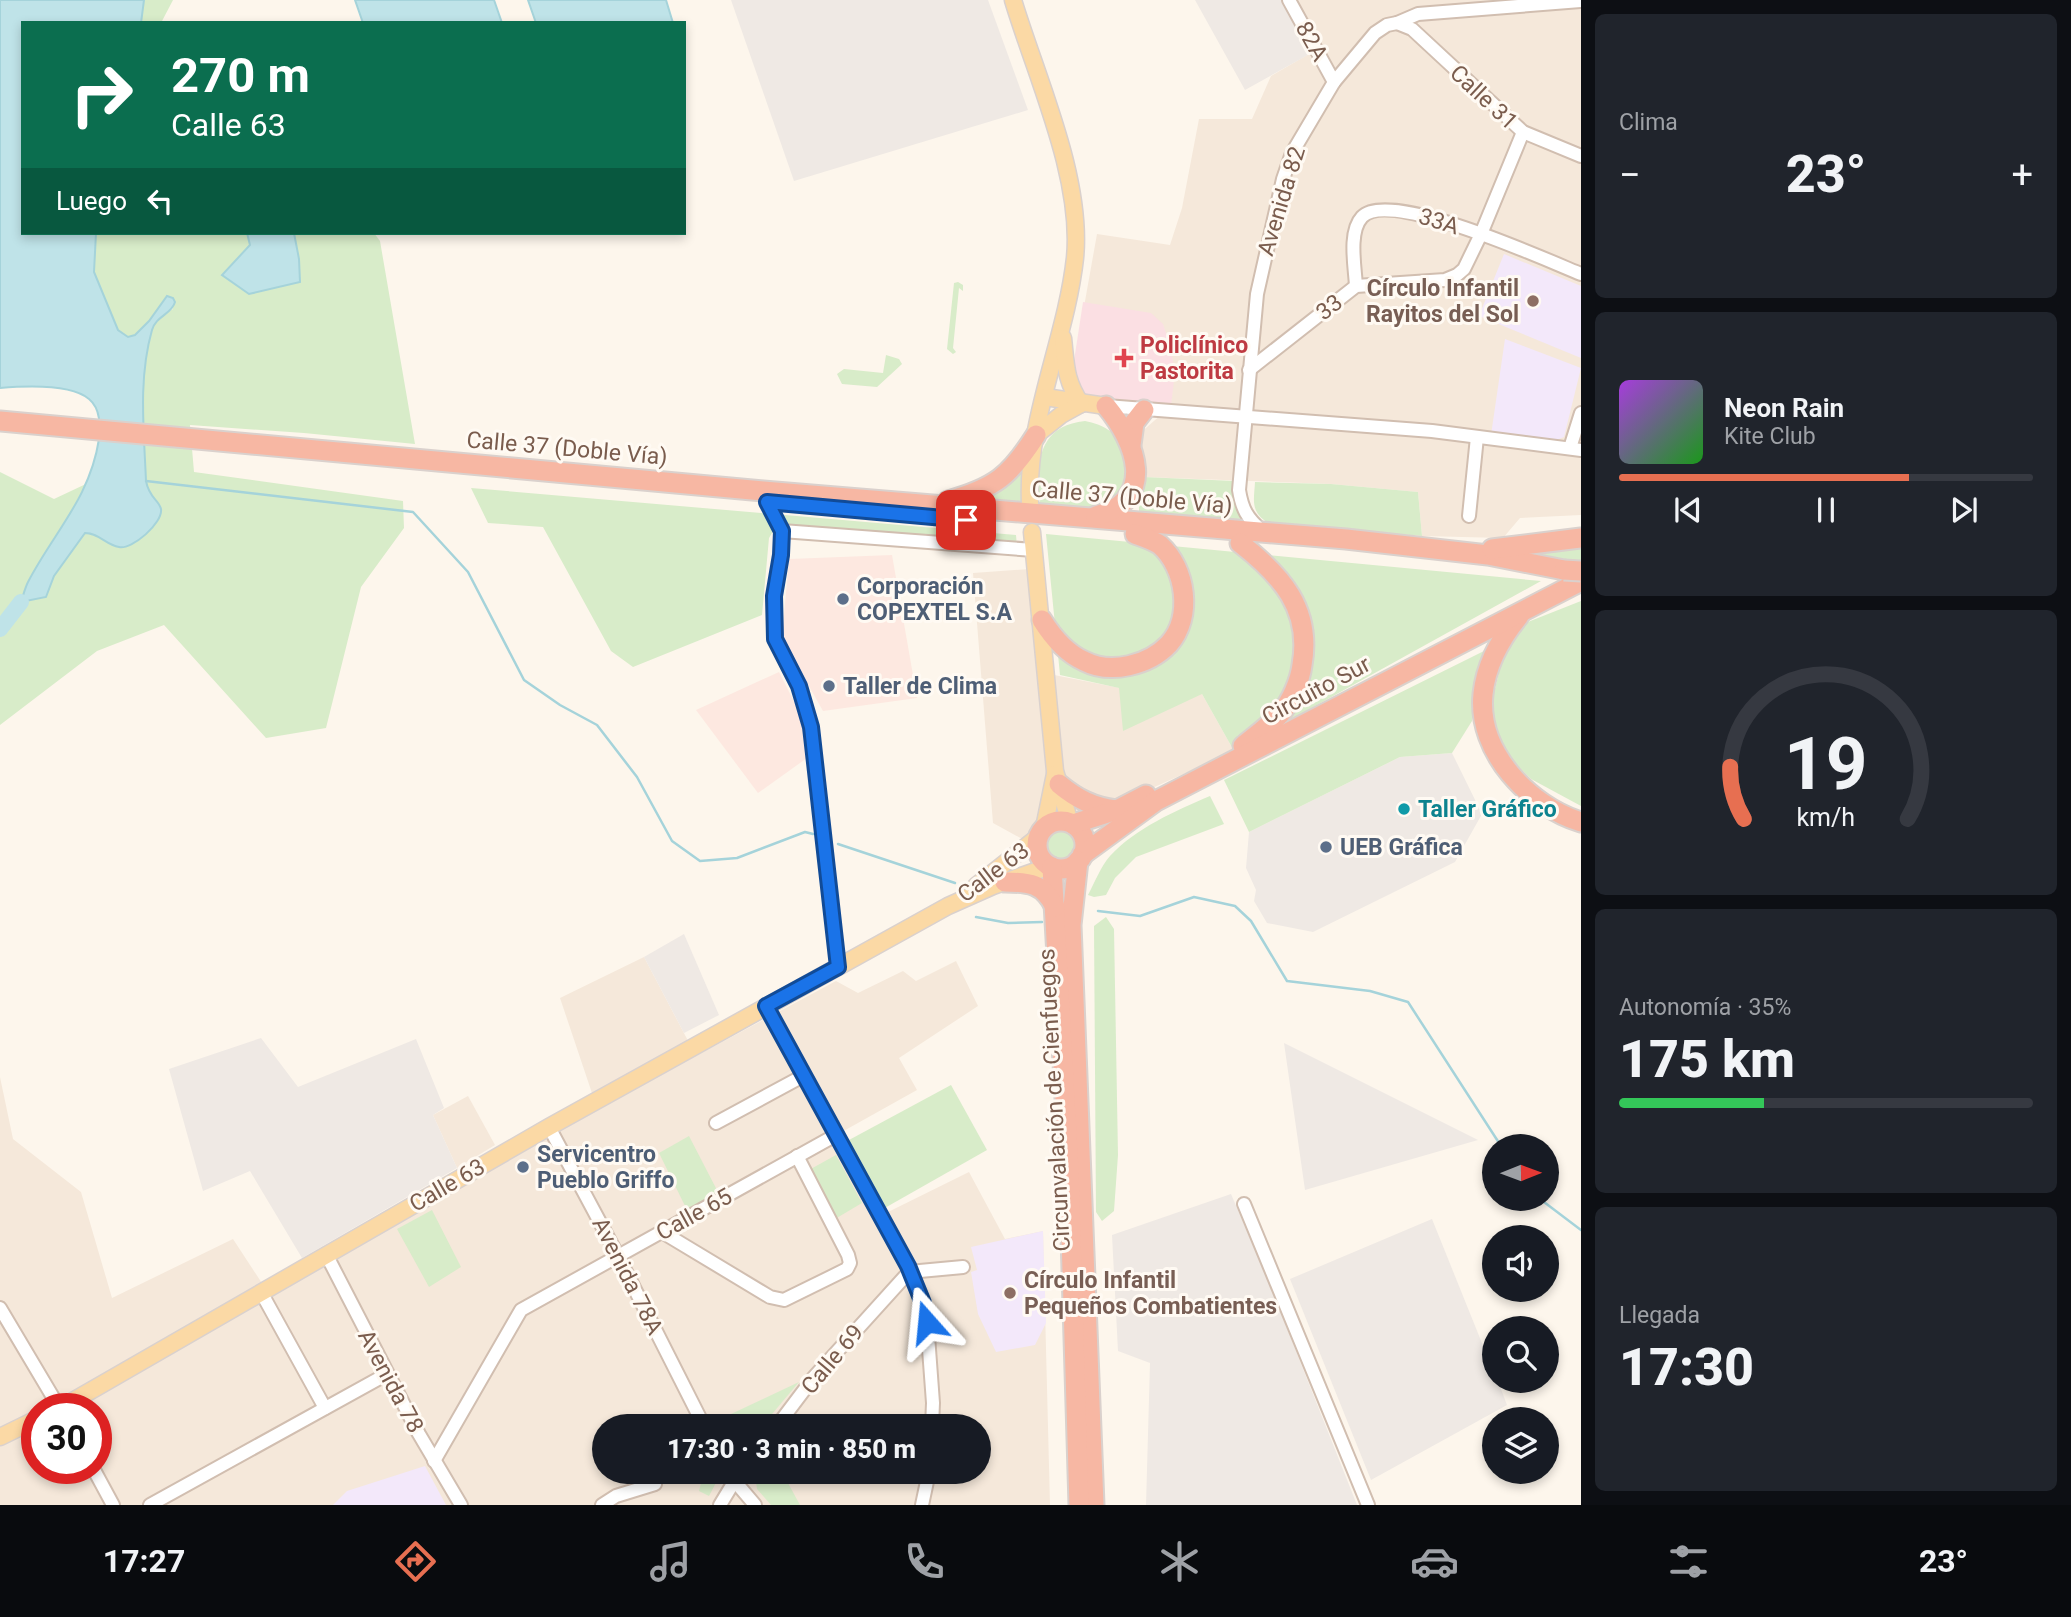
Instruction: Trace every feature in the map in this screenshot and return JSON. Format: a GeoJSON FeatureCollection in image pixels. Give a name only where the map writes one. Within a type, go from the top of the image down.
{"type":"FeatureCollection","features":[{"type":"Feature","properties":{"kind":"highway"},"geometry":{"type":"LineString","coordinates":[[1090,517],[1112,512],[1131,493],[1135,470],[1131,445],[1121,424],[1106,406]]}},
{"type":"Feature","properties":{"kind":"highway"},"geometry":{"type":"LineString","coordinates":[[1131,445],[1134,424],[1144,410]]}},
{"type":"Feature","properties":{"kind":"highway","name":"Calle 37 (Doble Vía)"},"geometry":{"type":"LineString","coordinates":[[0,421],[56,433]]}},
{"type":"Feature","properties":{"kind":"highway","name":"Calle 37 (Doble Vía)"},"geometry":{"type":"LineString","coordinates":[[0,434],[56,433],[1090,517],[1451,550],[1575,570]]}},
{"type":"Feature","properties":{"kind":"highway"},"geometry":{"type":"LineString","coordinates":[[936,504],[982,491],[996,484],[1020,461],[1036,435]]}},
{"type":"Feature","properties":{"kind":"highway","name":"Calle 37 (Doble Vía)"},"geometry":{"type":"LineString","coordinates":[[201,445],[767,502],[1575,570]]}},
{"type":"Feature","properties":{"kind":"highway"},"geometry":{"type":"LineString","coordinates":[[1042,620],[1051,634],[1070,652],[1084,662],[1095,665],[1124,667],[1142,662],[1171,642],[1179,627],[1183,608],[1184,595],[1178,570],[1159,544],[1135,534]]}},
{"type":"Feature","properties":{"kind":"highway"},"geometry":{"type":"LineString","coordinates":[[1451,550],[1503,549],[1581,538]]}},
{"type":"Feature","properties":{"kind":"highway"},"geometry":{"type":"LineString","coordinates":[[1240,542],[1261,559],[1292,596],[1306,638],[1300,679],[1282,712],[1243,746]]}},
{"type":"Feature","properties":{"kind":"highway","name":"Circuito Sur"},"geometry":{"type":"LineString","coordinates":[[1080,858],[1120,817],[1243,746],[1575,570]]}},
{"type":"Feature","properties":{"kind":"highway","name":"Circuito Sur"},"geometry":{"type":"LineString","coordinates":[[1071,824],[1120,817],[1156,801],[1581,581]]}},
{"type":"Feature","properties":{"kind":"highway"},"geometry":{"type":"LineString","coordinates":[[1524,610],[1506,632],[1492,658],[1482,694],[1485,719],[1502,765],[1524,790],[1560,813],[1581,822]]}},
{"type":"Feature","properties":{"kind":"highway"},"geometry":{"type":"LineString","coordinates":[[1057,778],[1081,800],[1120,817],[1093,856],[1074,891]]}},
{"type":"Feature","properties":{"kind":"highway"},"geometry":{"type":"LineString","coordinates":[[1041,833],[1056,822],[1071,824]]}},
{"type":"Feature","properties":{"kind":"highway","name":"Circunvalación de Cienfuegos"},"geometry":{"type":"LineString","coordinates":[[1071,824],[1078,829],[1084,841],[1074,891],[1072,933],[1094,1505]]}},
{"type":"Feature","properties":{"kind":"highway","name":"Circunvalación de Cienfuegos"},"geometry":{"type":"LineString","coordinates":[[1041,833],[1038,851],[1040,857],[1051,867],[1055,906],[1069,1170],[1079,1505]]}},
{"type":"Feature","properties":{"kind":"highway"},"geometry":{"type":"LineString","coordinates":[[1051,867],[1066,868],[1080,858]]}},
{"type":"Feature","properties":{"kind":"highway"},"geometry":{"type":"LineString","coordinates":[[1005,882],[1033,883],[1043,888],[1055,906]]}},
{"type":"Feature","properties":{"kind":"main road"},"geometry":{"type":"LineString","coordinates":[[1013,0],[1064,158],[1074,215],[1075,255],[1036,435],[1030,473],[1030,503]]}},
{"type":"Feature","properties":{"kind":"main road"},"geometry":{"type":"LineString","coordinates":[[1023,33],[1026,0]]}},
{"type":"Feature","properties":{"kind":"main road"},"geometry":{"type":"LineString","coordinates":[[1062,322],[1066,373],[1071,389],[1081,404]]}},
{"type":"Feature","properties":{"kind":"main road"},"geometry":{"type":"LineString","coordinates":[[1045,397],[1106,406]]}},
{"type":"Feature","properties":{"kind":"main road"},"geometry":{"type":"LineString","coordinates":[[1036,435],[1061,415],[1081,404]]}},
{"type":"Feature","properties":{"kind":"main road"},"geometry":{"type":"LineString","coordinates":[[1032,532],[1057,778],[1071,824]]}},
{"type":"Feature","properties":{"kind":"main road"},"geometry":{"type":"LineString","coordinates":[[1041,833],[1057,778]]}},
{"type":"Feature","properties":{"kind":"main road","name":"Calle 63"},"geometry":{"type":"LineString","coordinates":[[948,906],[1041,833]]}},
{"type":"Feature","properties":{"kind":"main road","name":"Calle 63"},"geometry":{"type":"LineString","coordinates":[[87,1393],[549,1127],[948,906],[1005,882],[1051,867]]}},
{"type":"Feature","properties":{"kind":"main road"},"geometry":{"type":"LineString","coordinates":[[0,1437],[21,1427]]}},
{"type":"Feature","properties":{"kind":"street","name":"82A"},"geometry":{"type":"LineString","coordinates":[[1289,0],[1334,82]]}},
{"type":"Feature","properties":{"kind":"street","name":"Avenida 82"},"geometry":{"type":"LineString","coordinates":[[1266,533],[1249,520],[1242,507],[1239,490],[1258,286],[1283,179],[1292,153],[1334,82],[1375,33],[1387,25],[1418,14],[1581,1]]}},
{"type":"Feature","properties":{"kind":"street","name":"Calle 31"},"geometry":{"type":"LineString","coordinates":[[1397,23],[1412,29],[1522,132],[1581,155]]}},
{"type":"Feature","properties":{"kind":"street","name":"33"},"geometry":{"type":"LineString","coordinates":[[1249,370],[1356,286],[1446,280],[1464,269],[1522,132]]}},
{"type":"Feature","properties":{"kind":"street","name":"33A"},"geometry":{"type":"LineString","coordinates":[[1356,286],[1354,239],[1361,218],[1371,210],[1416,213],[1481,234],[1581,274]]}},
{"type":"Feature","properties":{"kind":"street"},"geometry":{"type":"LineString","coordinates":[[1106,406],[1432,431],[1576,449],[1581,413]]}},
{"type":"Feature","properties":{"kind":"street"},"geometry":{"type":"LineString","coordinates":[[1469,516],[1477,437]]}},
{"type":"Feature","properties":{"kind":"street"},"geometry":{"type":"LineString","coordinates":[[767,502],[782,531],[774,596],[775,639],[799,686],[811,727],[838,967]]}},
{"type":"Feature","properties":{"kind":"street"},"geometry":{"type":"LineString","coordinates":[[782,531],[1034,550]]}},
{"type":"Feature","properties":{"kind":"street"},"geometry":{"type":"LineString","coordinates":[[766,1006],[909,1272],[923,1303],[927,1322],[933,1414]]}},
{"type":"Feature","properties":{"kind":"street"},"geometry":{"type":"LineString","coordinates":[[716,1123],[803,1076]]}},
{"type":"Feature","properties":{"kind":"street","name":"Avenida 78A"},"geometry":{"type":"LineString","coordinates":[[549,1127],[698,1414]]}},
{"type":"Feature","properties":{"kind":"street","name":"Calle 65"},"geometry":{"type":"LineString","coordinates":[[434,1461],[521,1310],[836,1135]]}},
{"type":"Feature","properties":{"kind":"street"},"geometry":{"type":"LineString","coordinates":[[662,1232],[770,1297],[784,1300],[846,1269],[850,1263],[848,1255],[797,1156]]}},
{"type":"Feature","properties":{"kind":"street"},"geometry":{"type":"LineString","coordinates":[[1244,1204],[1368,1505]]}},
{"type":"Feature","properties":{"kind":"street","name":"Avenida 78"},"geometry":{"type":"LineString","coordinates":[[326,1254],[387,1374],[461,1505]]}},
{"type":"Feature","properties":{"kind":"street"},"geometry":{"type":"LineString","coordinates":[[909,1272],[963,1267]]}},
{"type":"Feature","properties":{"kind":"street","name":"Calle 69"},"geometry":{"type":"LineString","coordinates":[[786,1414],[814,1377],[909,1272]]}},
{"type":"Feature","properties":{"kind":"street"},"geometry":{"type":"LineString","coordinates":[[261,1292],[325,1408]]}},
{"type":"Feature","properties":{"kind":"street"},"geometry":{"type":"LineString","coordinates":[[0,1308],[50,1393]]}},
{"type":"Feature","properties":{"kind":"street"},"geometry":{"type":"LineString","coordinates":[[150,1505],[387,1374]]}},
{"type":"Feature","properties":{"kind":"street"},"geometry":{"type":"LineString","coordinates":[[102,1484],[113,1505]]}},
{"type":"Feature","properties":{"kind":"street"},"geometry":{"type":"LineString","coordinates":[[602,1505],[616,1496],[655,1484]]}},
{"type":"Feature","properties":{"kind":"street"},"geometry":{"type":"LineString","coordinates":[[720,1505],[729,1484]]}},
{"type":"Feature","properties":{"kind":"street"},"geometry":{"type":"LineString","coordinates":[[740,1484],[755,1505]]}},
{"type":"Feature","properties":{"kind":"street"},"geometry":{"type":"LineString","coordinates":[[922,1505],[926,1484]]}},
{"type":"Feature","properties":{"kind":"shaded area"},"geometry":{"type":"Polygon","coordinates":[[[731,0],[988,0],[1028,110],[794,181],[731,0]]]}},
{"type":"Feature","properties":{"kind":"shaded area"},"geometry":{"type":"Polygon","coordinates":[[[1195,0],[1286,0],[1315,51],[1245,90],[1195,0]]]}},
{"type":"Feature","properties":{"kind":"shaded area"},"geometry":{"type":"Polygon","coordinates":[[[1286,0],[1581,0],[1581,515],[1520,518],[1503,538],[1422,536],[1418,492],[1331,484],[1143,477],[1139,434],[1170,407],[1072,374],[1097,234],[1170,245],[1182,208],[1199,119],[1252,119],[1271,76],[1314,51],[1286,0]]]}},
{"type":"Feature","properties":{"kind":"shaded area","name":"Círculo Infantil Rayitos del Sol"},"geometry":{"type":"Polygon","coordinates":[[[1504,254],[1581,286],[1581,358],[1479,316],[1504,254]]]}},
{"type":"Feature","properties":{"kind":"shaded area","name":"Policlínico Pastorita"},"geometry":{"type":"Polygon","coordinates":[[[1083,302],[1151,313],[1163,324],[1175,372],[1171,406],[1088,401],[1072,374],[1083,302]]]}},
{"type":"Feature","properties":{"kind":"shaded area"},"geometry":{"type":"Polygon","coordinates":[[[1505,339],[1581,368],[1564,437],[1554,441],[1491,435],[1505,339]]]}},
{"type":"Feature","properties":{"kind":"shaded area","name":"Corporación COPEXTEL S.A"},"geometry":{"type":"Polygon","coordinates":[[[892,555],[917,698],[823,711],[782,638],[789,559],[892,555]]]}},
{"type":"Feature","properties":{"kind":"shaded area"},"geometry":{"type":"Polygon","coordinates":[[[1030,569],[1039,672],[1120,688],[1202,694],[1234,751],[1126,800],[1110,803],[1044,799],[1038,818],[1024,840],[993,823],[973,573],[1030,569]]]}},
{"type":"Feature","properties":{"kind":"shaded area"},"geometry":{"type":"Polygon","coordinates":[[[779,672],[806,725],[807,758],[758,793],[696,710],[779,672]]]}},
{"type":"Feature","properties":{"kind":"shaded area"},"geometry":{"type":"Polygon","coordinates":[[[1452,753],[1482,814],[1455,862],[1313,932],[1267,923],[1254,901],[1256,890],[1246,868],[1249,832],[1400,757],[1452,753]]]}},
{"type":"Feature","properties":{"kind":"shaded area"},"geometry":{"type":"Polygon","coordinates":[[[684,934],[719,1015],[684,1033],[644,957],[684,934]]]}},
{"type":"Feature","properties":{"kind":"shaded area"},"geometry":{"type":"Polygon","coordinates":[[[644,957],[696,1056],[836,981],[858,993],[903,971],[916,981],[956,961],[978,1006],[899,1058],[917,1090],[840,1133],[884,1214],[969,1172],[1005,1239],[1043,1231],[1050,1505],[0,1505],[0,1077],[13,1139],[81,1192],[112,1298],[233,1239],[269,1294],[596,1105],[560,998],[644,957]]]}},
{"type":"Feature","properties":{"kind":"shaded area"},"geometry":{"type":"Polygon","coordinates":[[[261,1038],[298,1087],[416,1039],[444,1108],[433,1115],[457,1168],[302,1258],[250,1171],[203,1191],[169,1069],[261,1038]]]}},
{"type":"Feature","properties":{"kind":"shaded area"},"geometry":{"type":"Polygon","coordinates":[[[1284,1043],[1478,1140],[1305,1190],[1284,1043]]]}},
{"type":"Feature","properties":{"kind":"shaded area"},"geometry":{"type":"Polygon","coordinates":[[[468,1096],[495,1145],[457,1168],[433,1115],[468,1096]]]}},
{"type":"Feature","properties":{"kind":"shaded area"},"geometry":{"type":"Polygon","coordinates":[[[1231,1194],[1357,1505],[1146,1505],[1150,1363],[1118,1351],[1112,1235],[1231,1194]]]}},
{"type":"Feature","properties":{"kind":"shaded area"},"geometry":{"type":"Polygon","coordinates":[[[1432,1219],[1482,1343],[1482,1393],[1502,1393],[1507,1405],[1482,1407],[1482,1419],[1371,1480],[1290,1279],[1432,1219]]]}},
{"type":"Feature","properties":{"kind":"shaded area","name":"Círculo Infantil Pequeños Combatientes"},"geometry":{"type":"Polygon","coordinates":[[[1043,1231],[1046,1323],[1035,1345],[996,1352],[978,1314],[971,1272],[977,1270],[971,1247],[1043,1231]]]}},
{"type":"Feature","properties":{"kind":"shaded area"},"geometry":{"type":"Polygon","coordinates":[[[425,1466],[446,1505],[333,1505],[347,1491],[425,1466]]]}},
{"type":"Feature","properties":{"kind":"green space"},"geometry":{"type":"Polygon","coordinates":[[[144,0],[173,0],[162,21],[141,21],[144,0]]]}},
{"type":"Feature","properties":{"kind":"green space"},"geometry":{"type":"Polygon","coordinates":[[[96,235],[248,235],[250,244],[299,259],[294,235],[376,235],[380,241],[415,444],[190,425],[194,472],[403,501],[404,528],[361,587],[326,728],[266,738],[164,625],[97,651],[0,725],[0,472],[54,499],[88,483],[35,571],[21,602],[46,597],[54,576],[85,533],[125,547],[159,505],[148,492],[146,481],[143,423],[145,355],[155,323],[173,309],[167,296],[140,331],[128,337],[118,330],[93,272],[96,235]]]}},
{"type":"Feature","properties":{"kind":"green space"},"geometry":{"type":"Polygon","coordinates":[[[954,283],[963,285],[963,291],[959,288],[953,348],[956,352],[953,354],[947,349],[954,283]]]}},
{"type":"Feature","properties":{"kind":"green space"},"geometry":{"type":"Polygon","coordinates":[[[886,355],[899,359],[902,364],[877,387],[842,384],[837,374],[844,369],[883,373],[886,355]]]}},
{"type":"Feature","properties":{"kind":"green space"},"geometry":{"type":"Polygon","coordinates":[[[1085,421],[1110,431],[1123,448],[1126,469],[1120,489],[1114,498],[1099,506],[1040,504],[1039,475],[1043,449],[1057,430],[1085,421]]]}},
{"type":"Feature","properties":{"kind":"green space"},"geometry":{"type":"Polygon","coordinates":[[[1021,468],[1024,504],[976,501],[1021,468]]]}},
{"type":"Feature","properties":{"kind":"green space"},"geometry":{"type":"Polygon","coordinates":[[[1143,477],[1235,481],[1243,517],[1236,524],[1152,519],[1139,511],[1139,507],[1129,506],[1143,477]]]}},
{"type":"Feature","properties":{"kind":"green space"},"geometry":{"type":"Polygon","coordinates":[[[1255,482],[1331,484],[1418,492],[1422,536],[1268,523],[1256,510],[1255,482]]]}},
{"type":"Feature","properties":{"kind":"green space"},"geometry":{"type":"Polygon","coordinates":[[[471,488],[1016,535],[1017,546],[775,528],[769,538],[762,615],[633,667],[611,651],[543,527],[488,523],[471,488]]]}},
{"type":"Feature","properties":{"kind":"green space"},"geometry":{"type":"Polygon","coordinates":[[[1046,534],[1541,581],[1234,751],[1202,694],[1123,731],[1119,688],[1060,675],[1046,534]]]}},
{"type":"Feature","properties":{"kind":"green space"},"geometry":{"type":"Polygon","coordinates":[[[1581,546],[1581,563],[1512,555],[1581,546]]]}},
{"type":"Feature","properties":{"kind":"green space"},"geometry":{"type":"Polygon","coordinates":[[[1581,601],[1581,806],[1531,779],[1502,751],[1490,708],[1503,657],[1523,624],[1581,601]]]}},
{"type":"Feature","properties":{"kind":"green space"},"geometry":{"type":"Polygon","coordinates":[[[1488,649],[1472,721],[1452,753],[1400,757],[1249,832],[1224,780],[1488,649]]]}},
{"type":"Feature","properties":{"kind":"green space"},"geometry":{"type":"Polygon","coordinates":[[[1210,796],[1224,824],[1136,857],[1115,878],[1106,895],[1088,895],[1104,864],[1120,846],[1157,821],[1210,796]]]}},
{"type":"Feature","properties":{"kind":"green space"},"geometry":{"type":"Polygon","coordinates":[[[1061,827],[1074,832],[1079,845],[1074,858],[1061,863],[1048,858],[1043,845],[1048,832],[1061,827]]]}},
{"type":"Feature","properties":{"kind":"green space"},"geometry":{"type":"Polygon","coordinates":[[[1106,917],[1114,929],[1118,1155],[1114,1211],[1102,1221],[1096,1212],[1094,926],[1106,917]]]}},
{"type":"Feature","properties":{"kind":"green space"},"geometry":{"type":"Polygon","coordinates":[[[951,1085],[987,1150],[883,1209],[849,1140],[951,1085]]]}},
{"type":"Feature","properties":{"kind":"green space"},"geometry":{"type":"Polygon","coordinates":[[[689,1136],[719,1194],[688,1212],[659,1153],[689,1136]]]}},
{"type":"Feature","properties":{"kind":"green space"},"geometry":{"type":"Polygon","coordinates":[[[836,1155],[862,1203],[835,1219],[809,1170],[836,1155]]]}},
{"type":"Feature","properties":{"kind":"green space"},"geometry":{"type":"Polygon","coordinates":[[[432,1210],[461,1267],[429,1287],[397,1229],[432,1210]]]}},
{"type":"Feature","properties":{"kind":"green space"},"geometry":{"type":"Polygon","coordinates":[[[799,1382],[772,1414],[731,1414],[799,1382]]]}},
{"type":"Feature","properties":{"kind":"green space"},"geometry":{"type":"Polygon","coordinates":[[[701,1484],[715,1484],[709,1496],[699,1491],[701,1484]]]}},
{"type":"Feature","properties":{"kind":"green space"},"geometry":{"type":"Polygon","coordinates":[[[756,1484],[789,1484],[800,1505],[771,1505],[757,1489],[756,1484]]]}},
{"type":"Feature","properties":{"kind":"water"},"geometry":{"type":"Polygon","coordinates":[[[0,0],[144,0],[141,21],[21,21],[21,235],[96,235],[94,272],[118,330],[128,337],[135,335],[149,321],[167,296],[175,302],[154,325],[145,367],[143,405],[146,481],[161,509],[160,515],[146,534],[125,547],[114,546],[85,533],[54,576],[46,597],[21,602],[28,582],[88,479],[99,439],[99,423],[93,403],[70,390],[46,387],[0,388],[0,0]]]}},
{"type":"Feature","properties":{"kind":"water"},"geometry":{"type":"Polygon","coordinates":[[[355,0],[494,0],[501,21],[362,21],[355,0]]]}},
{"type":"Feature","properties":{"kind":"water"},"geometry":{"type":"Polygon","coordinates":[[[528,0],[666,0],[672,21],[535,21],[528,0]]]}},
{"type":"Feature","properties":{"kind":"water"},"geometry":{"type":"Polygon","coordinates":[[[248,235],[294,235],[300,282],[249,294],[222,275],[250,245],[248,235]]]}},
{"type":"Feature","properties":{"kind":"waterway"},"geometry":{"type":"LineString","coordinates":[[146,481],[413,512],[468,572],[524,680],[560,705],[597,725],[637,777],[672,841],[700,861],[737,858],[805,832],[813,834]]}},
{"type":"Feature","properties":{"kind":"waterway"},"geometry":{"type":"LineString","coordinates":[[0,629],[21,602]]}},
{"type":"Feature","properties":{"kind":"waterway"},"geometry":{"type":"LineString","coordinates":[[838,844],[955,883]]}},
{"type":"Feature","properties":{"kind":"waterway"},"geometry":{"type":"LineString","coordinates":[[1098,911],[1140,916],[1194,897],[1235,906],[1251,921],[1287,981],[1370,991],[1408,1002],[1493,1134]]}},
{"type":"Feature","properties":{"kind":"waterway"},"geometry":{"type":"LineString","coordinates":[[976,917],[1008,923],[1042,922]]}},
{"type":"Feature","properties":{"kind":"waterway"},"geometry":{"type":"LineString","coordinates":[[1556,1211],[1581,1230]]}},
{"type":"Feature","properties":{"kind":"place","name":"Círculo Infantil Rayitos del Sol"},"geometry":{"type":"Point","coordinates":[1533,301]}},
{"type":"Feature","properties":{"kind":"place","name":"Policlínico Pastorita"},"geometry":{"type":"Point","coordinates":[1124,358]}},
{"type":"Feature","properties":{"kind":"place","name":"Corporación COPEXTEL S.A"},"geometry":{"type":"Point","coordinates":[843,599]}},
{"type":"Feature","properties":{"kind":"place","name":"Taller de Clima"},"geometry":{"type":"Point","coordinates":[829,686]}},
{"type":"Feature","properties":{"kind":"place","name":"Taller Gráfico"},"geometry":{"type":"Point","coordinates":[1404,809]}},
{"type":"Feature","properties":{"kind":"place","name":"UEB Gráfica"},"geometry":{"type":"Point","coordinates":[1326,847]}},
{"type":"Feature","properties":{"kind":"place","name":"Servicentro Pueblo Griffo"},"geometry":{"type":"Point","coordinates":[523,1167]}},
{"type":"Feature","properties":{"kind":"place","name":"Círculo Infantil Pequeños Combatientes"},"geometry":{"type":"Point","coordinates":[1010,1293]}},
{"type":"Feature","properties":{"kind":"route"},"geometry":{"type":"LineString","coordinates":[[927,1322],[923,1303],[908,1266],[766,1006],[838,967],[811,727],[799,686],[775,639],[774,596],[782,531],[767,502],[966,520]]}}]}
